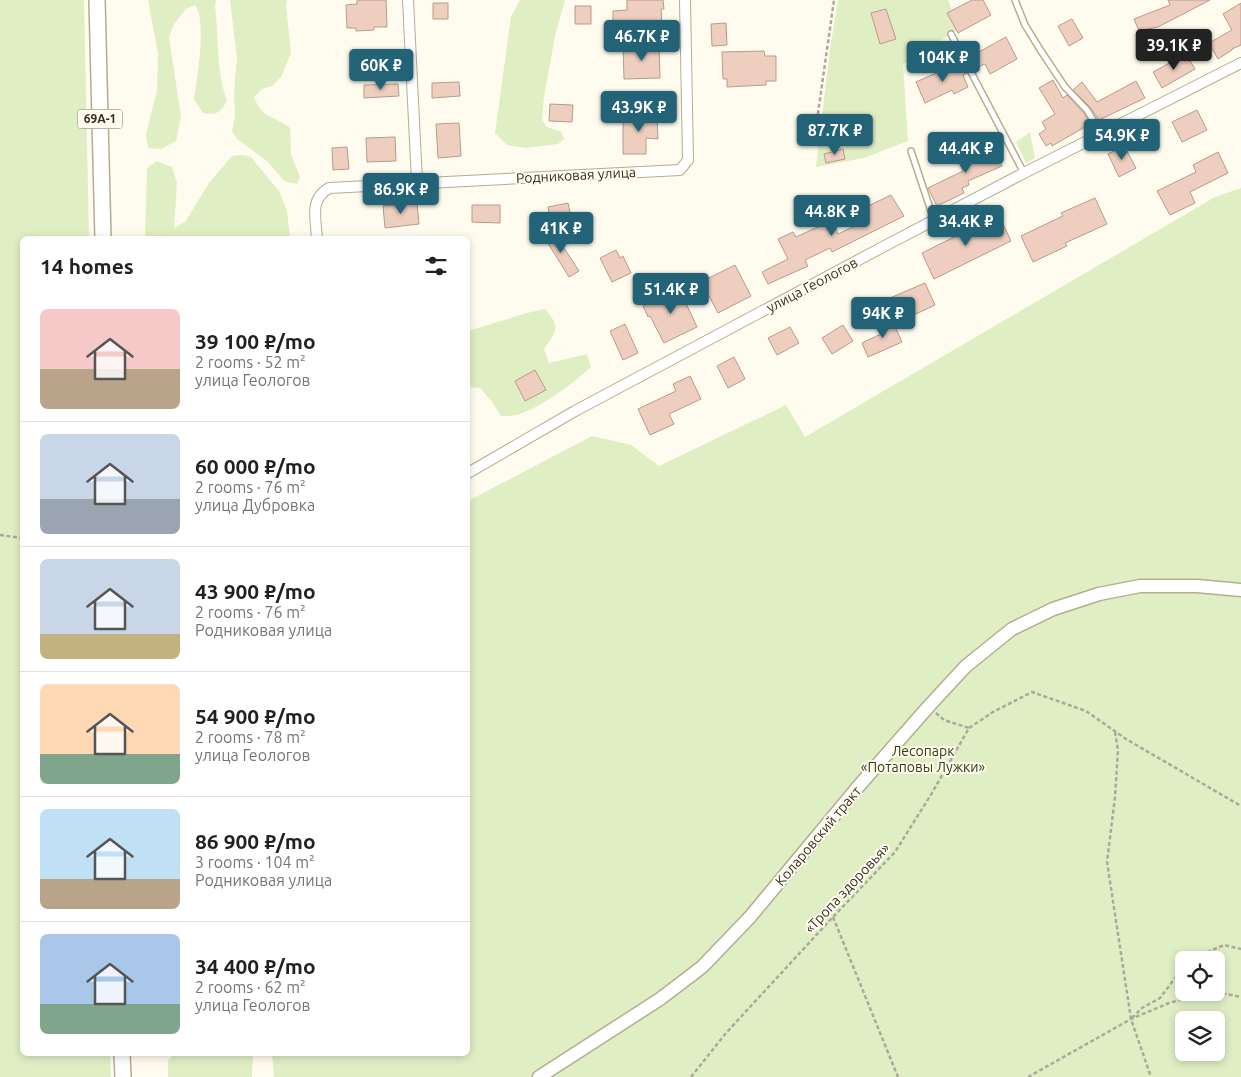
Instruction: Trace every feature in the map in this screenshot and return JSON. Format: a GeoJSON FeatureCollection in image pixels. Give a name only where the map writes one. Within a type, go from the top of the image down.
{"type":"FeatureCollection","features":[{"type":"Feature","properties":{"kind":"main road","name":"69А-1"},"geometry":{"type":"LineString","coordinates":[[97,0],[103,236]]}},
{"type":"Feature","properties":{"kind":"main road"},"geometry":{"type":"LineString","coordinates":[[122,1056],[123,1077]]}},
{"type":"Feature","properties":{"kind":"street"},"geometry":{"type":"LineString","coordinates":[[408,0],[417,182]]}},
{"type":"Feature","properties":{"kind":"street","name":"Родниковая улица"},"geometry":{"type":"LineString","coordinates":[[317,236],[315,211],[317,198],[319,194],[329,188],[680,170],[688,160],[684,0]]}},
{"type":"Feature","properties":{"kind":"street","name":"улица Геологов"},"geometry":{"type":"LineString","coordinates":[[470,472],[575,411],[1024,173],[1241,63]]}},
{"type":"Feature","properties":{"kind":"street","name":"Коларовский тракт"},"geometry":{"type":"LineString","coordinates":[[539,1077],[660,999],[702,967],[750,917],[928,706],[966,666],[1012,629],[1053,609],[1099,594],[1140,586],[1197,586],[1241,590]]}},
{"type":"Feature","properties":{"kind":"lane"},"geometry":{"type":"LineString","coordinates":[[1015,0],[1025,25],[1041,51],[1065,87],[1087,110],[1102,135]]}},
{"type":"Feature","properties":{"kind":"lane"},"geometry":{"type":"LineString","coordinates":[[951,34],[1024,173]]}},
{"type":"Feature","properties":{"kind":"lane"},"geometry":{"type":"LineString","coordinates":[[911,151],[934,221]]}},
{"type":"Feature","properties":{"kind":"path"},"geometry":{"type":"LineString","coordinates":[[816,127],[834,0]]}},
{"type":"Feature","properties":{"kind":"path"},"geometry":{"type":"LineString","coordinates":[[0,535],[20,538]]}},
{"type":"Feature","properties":{"kind":"path","name":"«Тропа здоровья»"},"geometry":{"type":"LineString","coordinates":[[691,1077],[726,1033],[833,916],[896,852],[932,793],[968,728],[993,712],[1032,692],[1086,711],[1115,732],[1241,806]]}},
{"type":"Feature","properties":{"kind":"path"},"geometry":{"type":"LineString","coordinates":[[928,706],[944,720],[968,728]]}},
{"type":"Feature","properties":{"kind":"path"},"geometry":{"type":"LineString","coordinates":[[1115,732],[1118,750],[1116,788],[1106,862],[1125,976],[1130,1019],[1151,1077]]}},
{"type":"Feature","properties":{"kind":"path"},"geometry":{"type":"LineString","coordinates":[[833,916],[898,1077]]}},
{"type":"Feature","properties":{"kind":"path"},"geometry":{"type":"LineString","coordinates":[[1210,951],[1224,945],[1241,949]]}},
{"type":"Feature","properties":{"kind":"path"},"geometry":{"type":"LineString","coordinates":[[1130,1019],[1142,1008],[1160,998],[1175,978]]}},
{"type":"Feature","properties":{"kind":"path"},"geometry":{"type":"LineString","coordinates":[[1225,994],[1241,997]]}},
{"type":"Feature","properties":{"kind":"path"},"geometry":{"type":"LineString","coordinates":[[1028,1077],[1130,1019],[1179,1001]]}},
{"type":"Feature","properties":{"kind":"green space"},"geometry":{"type":"Polygon","coordinates":[[[0,0],[84,0],[89,236],[20,236],[20,1056],[110,1056],[111,1077],[0,1077],[0,0]]]}},
{"type":"Feature","properties":{"kind":"green space"},"geometry":{"type":"Polygon","coordinates":[[[148,0],[216,0],[219,66],[227,101],[220,111],[211,114],[203,113],[194,99],[201,36],[199,13],[195,5],[186,9],[174,24],[169,37],[181,117],[176,141],[161,149],[148,148],[146,134],[157,90],[158,54],[148,0]]]}},
{"type":"Feature","properties":{"kind":"green space"},"geometry":{"type":"Polygon","coordinates":[[[230,0],[287,0],[291,53],[281,77],[272,86],[262,89],[254,97],[257,105],[265,114],[290,128],[291,154],[300,177],[297,184],[284,181],[268,162],[237,139],[232,131],[235,116],[234,89],[237,58],[230,0]]]}},
{"type":"Feature","properties":{"kind":"green space"},"geometry":{"type":"Polygon","coordinates":[[[520,0],[565,0],[555,36],[544,97],[542,120],[547,127],[561,132],[564,139],[558,144],[526,148],[507,145],[495,133],[511,17],[520,0]]]}},
{"type":"Feature","properties":{"kind":"green space"},"geometry":{"type":"Polygon","coordinates":[[[838,0],[948,0],[959,29],[903,64],[908,141],[864,158],[816,167],[830,49],[838,0]]]}},
{"type":"Feature","properties":{"kind":"green space"},"geometry":{"type":"Polygon","coordinates":[[[1030,132],[1035,158],[1026,163],[1016,142],[1030,132]]]}},
{"type":"Feature","properties":{"kind":"green space"},"geometry":{"type":"Polygon","coordinates":[[[243,155],[251,157],[279,191],[287,211],[290,236],[145,236],[147,168],[157,161],[172,167],[177,183],[174,228],[185,222],[209,183],[232,156],[243,155]]]}},
{"type":"Feature","properties":{"kind":"green space","name":"Лесопарк «Потаповы Лужки»"},"geometry":{"type":"Polygon","coordinates":[[[1241,188],[1241,1077],[274,1077],[272,1056],[470,1056],[470,500],[592,436],[631,445],[659,466],[786,405],[805,437],[1215,197],[1241,188]]]}},
{"type":"Feature","properties":{"kind":"green space"},"geometry":{"type":"Polygon","coordinates":[[[545,309],[553,320],[555,325],[554,333],[544,349],[549,363],[587,354],[591,367],[576,380],[535,408],[516,415],[501,416],[480,388],[470,387],[470,330],[545,309]]]}},
{"type":"Feature","properties":{"kind":"green space"},"geometry":{"type":"Polygon","coordinates":[[[172,1056],[253,1056],[252,1077],[168,1077],[168,1061],[172,1056]]]}},
{"type":"Feature","properties":{"kind":"building"},"geometry":{"type":"Polygon","coordinates":[[[357,0],[386,0],[387,27],[374,27],[374,30],[356,31],[356,28],[347,28],[346,5],[357,4],[357,0]]]}},
{"type":"Feature","properties":{"kind":"building"},"geometry":{"type":"Polygon","coordinates":[[[627,0],[663,0],[664,9],[661,9],[662,24],[613,26],[613,11],[627,10],[627,0]]]}},
{"type":"Feature","properties":{"kind":"building"},"geometry":{"type":"Polygon","coordinates":[[[972,0],[983,0],[991,15],[958,33],[947,13],[972,0]]]}},
{"type":"Feature","properties":{"kind":"building"},"geometry":{"type":"Polygon","coordinates":[[[1168,0],[1210,0],[1158,27],[1139,31],[1134,19],[1170,5],[1168,0]]]}},
{"type":"Feature","properties":{"kind":"building"},"geometry":{"type":"Polygon","coordinates":[[[433,3],[448,3],[448,19],[433,19],[433,3]]]}},
{"type":"Feature","properties":{"kind":"building"},"geometry":{"type":"Polygon","coordinates":[[[1241,3],[1241,45],[1218,59],[1209,43],[1232,30],[1223,14],[1241,3]]]}},
{"type":"Feature","properties":{"kind":"building"},"geometry":{"type":"Polygon","coordinates":[[[575,6],[591,6],[591,24],[575,24],[575,6]]]}},
{"type":"Feature","properties":{"kind":"building"},"geometry":{"type":"Polygon","coordinates":[[[886,9],[896,39],[880,44],[871,13],[886,9]]]}},
{"type":"Feature","properties":{"kind":"building"},"geometry":{"type":"Polygon","coordinates":[[[1072,19],[1083,38],[1069,46],[1058,26],[1072,19]]]}},
{"type":"Feature","properties":{"kind":"building"},"geometry":{"type":"Polygon","coordinates":[[[726,23],[727,45],[712,46],[711,24],[726,23]]]}},
{"type":"Feature","properties":{"kind":"building"},"geometry":{"type":"Polygon","coordinates":[[[1006,37],[1017,59],[990,74],[985,64],[974,69],[968,58],[1006,37]]]}},
{"type":"Feature","properties":{"kind":"building"},"geometry":{"type":"Polygon","coordinates":[[[659,46],[660,78],[624,79],[623,47],[659,46]]]}},
{"type":"Feature","properties":{"kind":"building"},"geometry":{"type":"Polygon","coordinates":[[[764,51],[765,56],[776,56],[776,81],[766,81],[766,85],[727,87],[727,79],[723,79],[722,52],[764,51]]]}},
{"type":"Feature","properties":{"kind":"building"},"geometry":{"type":"Polygon","coordinates":[[[1186,54],[1195,69],[1162,88],[1153,72],[1186,54]]]}},
{"type":"Feature","properties":{"kind":"building"},"geometry":{"type":"Polygon","coordinates":[[[961,62],[967,73],[963,75],[968,87],[954,94],[952,90],[925,103],[916,82],[961,62]]]}},
{"type":"Feature","properties":{"kind":"building"},"geometry":{"type":"Polygon","coordinates":[[[1053,80],[1063,98],[1067,95],[1084,113],[1090,124],[1052,146],[1051,143],[1046,146],[1039,134],[1046,129],[1042,122],[1055,114],[1039,88],[1053,80]]]}},
{"type":"Feature","properties":{"kind":"building"},"geometry":{"type":"Polygon","coordinates":[[[1136,81],[1145,98],[1099,120],[1090,107],[1073,90],[1082,82],[1097,102],[1136,81]]]}},
{"type":"Feature","properties":{"kind":"building"},"geometry":{"type":"Polygon","coordinates":[[[459,82],[460,96],[432,98],[432,83],[459,82]]]}},
{"type":"Feature","properties":{"kind":"building"},"geometry":{"type":"Polygon","coordinates":[[[398,84],[399,96],[364,98],[364,85],[398,84]]]}},
{"type":"Feature","properties":{"kind":"building"},"geometry":{"type":"Polygon","coordinates":[[[550,104],[573,105],[572,122],[549,121],[550,104]]]}},
{"type":"Feature","properties":{"kind":"building"},"geometry":{"type":"Polygon","coordinates":[[[1197,110],[1207,130],[1182,142],[1172,122],[1197,110]]]}},
{"type":"Feature","properties":{"kind":"building"},"geometry":{"type":"Polygon","coordinates":[[[633,115],[657,116],[658,139],[646,138],[646,154],[623,154],[623,117],[633,117],[633,115]]]}},
{"type":"Feature","properties":{"kind":"building"},"geometry":{"type":"Polygon","coordinates":[[[459,123],[461,156],[438,158],[436,124],[459,123]]]}},
{"type":"Feature","properties":{"kind":"building"},"geometry":{"type":"Polygon","coordinates":[[[395,137],[396,161],[367,162],[366,138],[395,137]]]}},
{"type":"Feature","properties":{"kind":"building"},"geometry":{"type":"Polygon","coordinates":[[[992,144],[1002,166],[968,181],[969,185],[962,188],[964,193],[937,206],[928,188],[963,171],[958,160],[992,144]]]}},
{"type":"Feature","properties":{"kind":"building"},"geometry":{"type":"Polygon","coordinates":[[[1124,146],[1136,168],[1119,177],[1108,154],[1124,146]]]}},
{"type":"Feature","properties":{"kind":"building"},"geometry":{"type":"Polygon","coordinates":[[[347,147],[349,169],[333,170],[332,148],[347,147]]]}},
{"type":"Feature","properties":{"kind":"building"},"geometry":{"type":"Polygon","coordinates":[[[843,149],[845,159],[826,163],[824,154],[843,149]]]}},
{"type":"Feature","properties":{"kind":"building"},"geometry":{"type":"Polygon","coordinates":[[[1218,152],[1228,173],[1190,192],[1195,203],[1170,215],[1157,191],[1196,172],[1193,165],[1218,152]]]}},
{"type":"Feature","properties":{"kind":"building"},"geometry":{"type":"Polygon","coordinates":[[[891,195],[904,216],[832,252],[830,248],[805,260],[808,266],[768,284],[762,272],[788,259],[778,239],[793,232],[796,237],[820,226],[818,222],[830,217],[838,234],[857,225],[850,212],[859,207],[860,210],[891,195]]]}},
{"type":"Feature","properties":{"kind":"building"},"geometry":{"type":"Polygon","coordinates":[[[1095,198],[1107,224],[1065,243],[1067,246],[1033,262],[1021,236],[1063,216],[1061,213],[1095,198]]]}},
{"type":"Feature","properties":{"kind":"building"},"geometry":{"type":"Polygon","coordinates":[[[417,203],[419,224],[385,228],[383,206],[417,203]]]}},
{"type":"Feature","properties":{"kind":"building"},"geometry":{"type":"Polygon","coordinates":[[[568,203],[572,222],[551,226],[548,207],[568,203]]]}},
{"type":"Feature","properties":{"kind":"building"},"geometry":{"type":"Polygon","coordinates":[[[472,205],[500,205],[500,223],[472,222],[472,205]]]}},
{"type":"Feature","properties":{"kind":"building"},"geometry":{"type":"Polygon","coordinates":[[[999,215],[1011,241],[934,279],[922,253],[999,215]]]}},
{"type":"Feature","properties":{"kind":"building"},"geometry":{"type":"Polygon","coordinates":[[[553,231],[579,271],[569,277],[544,237],[553,231]]]}},
{"type":"Feature","properties":{"kind":"building"},"geometry":{"type":"Polygon","coordinates":[[[616,250],[620,258],[623,256],[631,273],[612,282],[600,258],[616,250]]]}},
{"type":"Feature","properties":{"kind":"building"},"geometry":{"type":"Polygon","coordinates":[[[735,265],[751,296],[718,313],[707,292],[705,293],[699,283],[735,265]]]}},
{"type":"Feature","properties":{"kind":"building"},"geometry":{"type":"Polygon","coordinates":[[[925,283],[935,305],[901,321],[890,298],[925,283]]]}},
{"type":"Feature","properties":{"kind":"building"},"geometry":{"type":"Polygon","coordinates":[[[682,287],[687,298],[684,299],[697,327],[664,343],[643,306],[682,287]]]}},
{"type":"Feature","properties":{"kind":"building"},"geometry":{"type":"Polygon","coordinates":[[[892,320],[902,342],[868,357],[862,343],[881,334],[877,327],[892,320]]]}},
{"type":"Feature","properties":{"kind":"building"},"geometry":{"type":"Polygon","coordinates":[[[625,324],[638,353],[623,360],[610,331],[625,324]]]}},
{"type":"Feature","properties":{"kind":"building"},"geometry":{"type":"Polygon","coordinates":[[[843,325],[853,341],[832,354],[822,338],[843,325]]]}},
{"type":"Feature","properties":{"kind":"building"},"geometry":{"type":"Polygon","coordinates":[[[790,327],[799,343],[777,355],[768,338],[790,327]]]}},
{"type":"Feature","properties":{"kind":"building"},"geometry":{"type":"Polygon","coordinates":[[[734,357],[745,379],[728,388],[717,366],[734,357]]]}},
{"type":"Feature","properties":{"kind":"building"},"geometry":{"type":"Polygon","coordinates":[[[535,370],[546,390],[525,401],[515,381],[535,370]]]}},
{"type":"Feature","properties":{"kind":"building"},"geometry":{"type":"Polygon","coordinates":[[[690,376],[701,399],[669,414],[674,424],[650,435],[638,409],[676,391],[673,384],[690,376]]]}}]}
